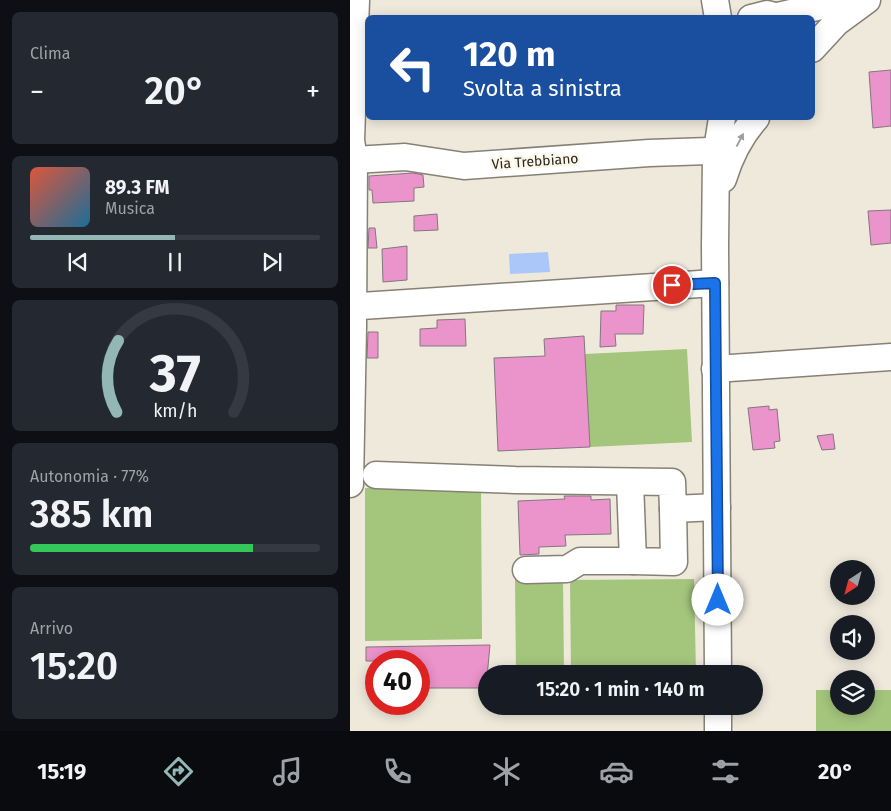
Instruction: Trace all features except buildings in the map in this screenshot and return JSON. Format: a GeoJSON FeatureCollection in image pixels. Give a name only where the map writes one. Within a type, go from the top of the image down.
{"type":"FeatureCollection","features":[{"type":"Feature","properties":{"kind":"street"},"geometry":{"type":"LineString","coordinates":[[350,484],[354,160],[351,140],[356,0]]}},
{"type":"Feature","properties":{"kind":"street"},"geometry":{"type":"LineString","coordinates":[[714,0],[717,15]]}},
{"type":"Feature","properties":{"kind":"street"},"geometry":{"type":"LineString","coordinates":[[765,13],[847,0]]}},
{"type":"Feature","properties":{"kind":"street"},"geometry":{"type":"LineString","coordinates":[[815,46],[837,22],[867,0]]}},
{"type":"Feature","properties":{"kind":"street"},"geometry":{"type":"LineString","coordinates":[[718,665],[715,283],[716,156],[722,120]]}},
{"type":"Feature","properties":{"kind":"street"},"geometry":{"type":"LineString","coordinates":[[716,199],[730,159],[745,130],[754,120]]}},
{"type":"Feature","properties":{"kind":"street","name":"Via Trebbiano"},"geometry":{"type":"LineString","coordinates":[[354,160],[405,156],[464,166],[649,153],[710,151],[716,156]]}},
{"type":"Feature","properties":{"kind":"street"},"geometry":{"type":"LineString","coordinates":[[361,306],[715,283]]}},
{"type":"Feature","properties":{"kind":"street"},"geometry":{"type":"LineString","coordinates":[[715,369],[891,357]]}},
{"type":"Feature","properties":{"kind":"street"},"geometry":{"type":"LineString","coordinates":[[376,475],[516,480],[672,482],[674,562],[580,561],[567,569],[526,570]]}},
{"type":"Feature","properties":{"kind":"street"},"geometry":{"type":"LineString","coordinates":[[630,482],[633,562]]}},
{"type":"Feature","properties":{"kind":"street"},"geometry":{"type":"LineString","coordinates":[[673,509],[717,507]]}},
{"type":"Feature","properties":{"kind":"street"},"geometry":{"type":"LineString","coordinates":[[718,715],[718,731]]}},
{"type":"Feature","properties":{"kind":"green space"},"geometry":{"type":"Polygon","coordinates":[[[687,349],[692,442],[590,447],[585,354],[687,349]]]}},
{"type":"Feature","properties":{"kind":"green space"},"geometry":{"type":"Polygon","coordinates":[[[365,488],[481,489],[482,639],[365,641],[365,488]]]}},
{"type":"Feature","properties":{"kind":"green space"},"geometry":{"type":"Polygon","coordinates":[[[515,577],[563,577],[564,665],[516,665],[515,577]]]}},
{"type":"Feature","properties":{"kind":"green space"},"geometry":{"type":"Polygon","coordinates":[[[694,579],[696,665],[571,665],[570,580],[694,579]]]}},
{"type":"Feature","properties":{"kind":"green space"},"geometry":{"type":"Polygon","coordinates":[[[816,690],[830,690],[830,715],[875,715],[875,690],[891,690],[891,731],[816,731],[816,690]]]}},
{"type":"Feature","properties":{"kind":"water"},"geometry":{"type":"Polygon","coordinates":[[[548,252],[550,272],[510,274],[509,254],[548,252]]]}},
{"type":"Feature","properties":{"kind":"route"},"geometry":{"type":"LineString","coordinates":[[672,285],[715,283],[718,600]]}}]}
